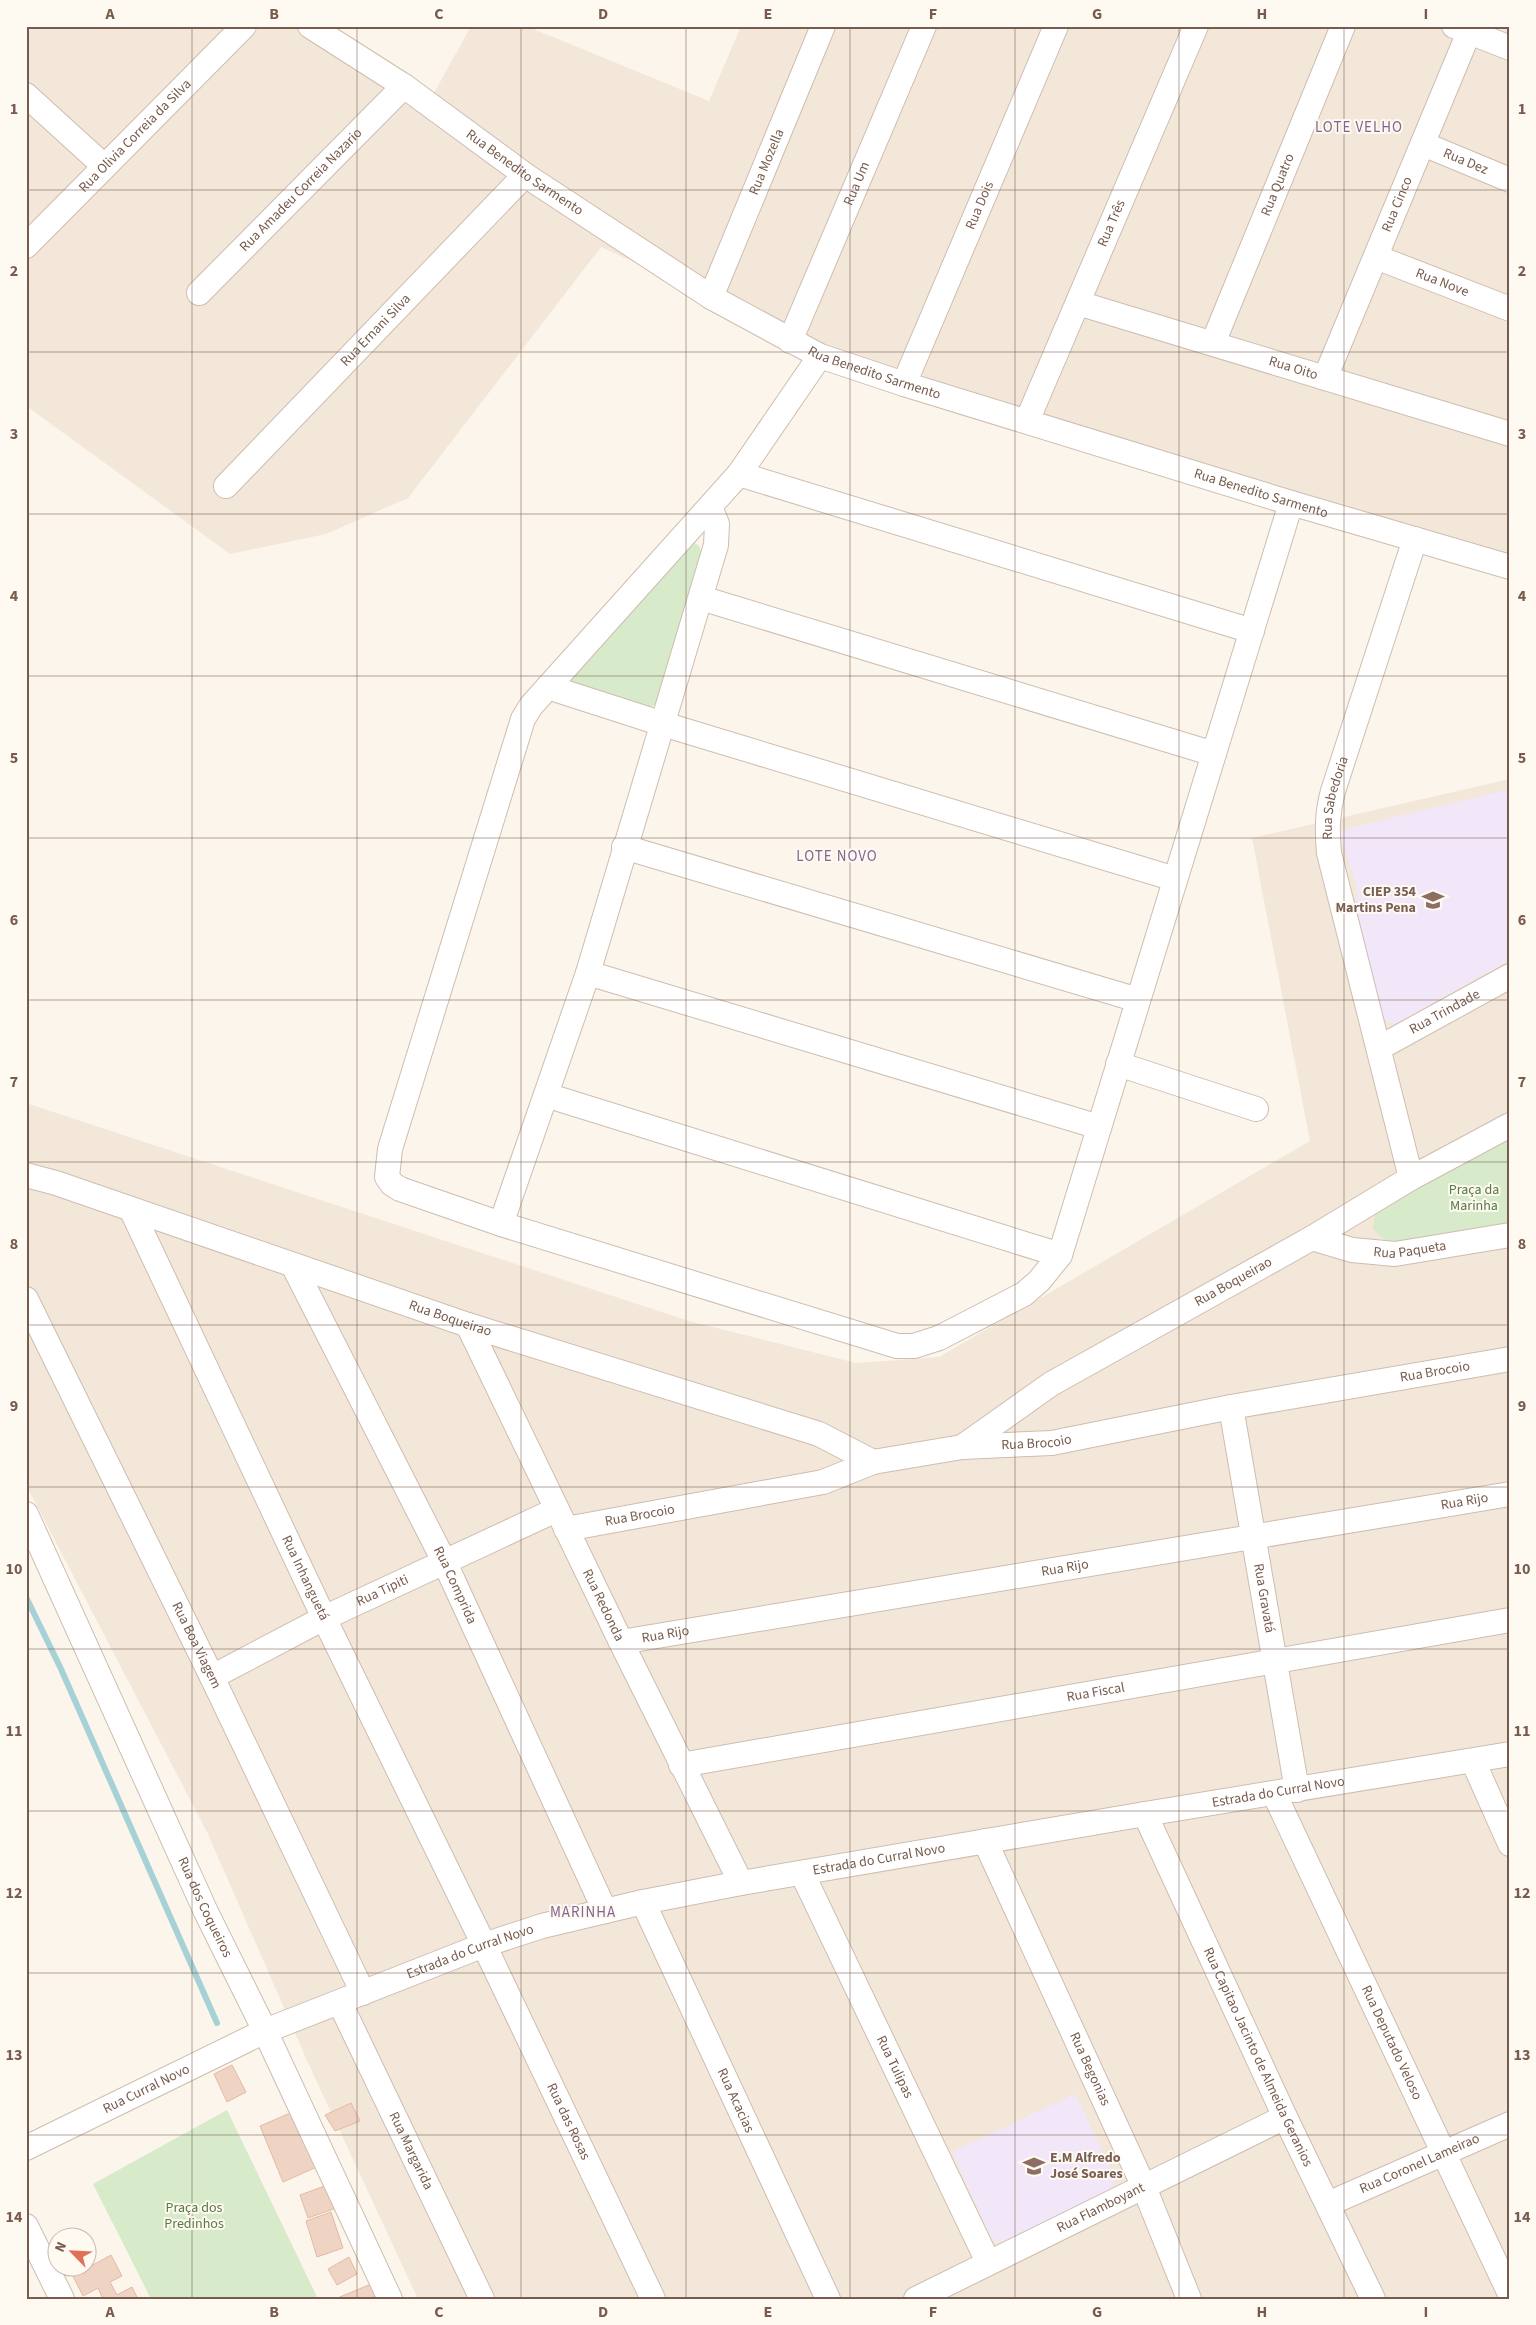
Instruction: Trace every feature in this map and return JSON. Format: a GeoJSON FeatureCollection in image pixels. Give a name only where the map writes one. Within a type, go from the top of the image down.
{"type":"FeatureCollection","features":[{"type":"Feature","properties":{"kind":"street","name":"Rua Olivia Correia da Silva"},"geometry":{"type":"LineString","coordinates":[[26,246],[244,26]]}},
{"type":"Feature","properties":{"kind":"street","name":"Rua Benedito Sarmento"},"geometry":{"type":"LineString","coordinates":[[310,26],[404,86],[525,175],[711,296],[820,356],[904,384],[1291,504],[1510,567]]}},
{"type":"Feature","properties":{"kind":"street","name":"Rua Mozella"},"geometry":{"type":"LineString","coordinates":[[711,296],[823,26]]}},
{"type":"Feature","properties":{"kind":"street","name":"Rua Um"},"geometry":{"type":"LineString","coordinates":[[790,341],[924,26]]}},
{"type":"Feature","properties":{"kind":"street","name":"Rua Dois"},"geometry":{"type":"LineString","coordinates":[[904,384],[1056,26]]}},
{"type":"Feature","properties":{"kind":"street","name":"Rua Três"},"geometry":{"type":"LineString","coordinates":[[1027,421],[1196,26]]}},
{"type":"Feature","properties":{"kind":"street","name":"Rua Quatro"},"geometry":{"type":"LineString","coordinates":[[1214,343],[1343,26]]}},
{"type":"Feature","properties":{"kind":"street"},"geometry":{"type":"LineString","coordinates":[[1462,29],[1510,48]]}},
{"type":"Feature","properties":{"kind":"street","name":"Rua Cinco"},"geometry":{"type":"LineString","coordinates":[[1325,378],[1423,144],[1462,29]]}},
{"type":"Feature","properties":{"kind":"street","name":"Rua Amadeu Correia Nazario"},"geometry":{"type":"LineString","coordinates":[[199,294],[404,86]]}},
{"type":"Feature","properties":{"kind":"street"},"geometry":{"type":"LineString","coordinates":[[26,94],[104,166]]}},
{"type":"Feature","properties":{"kind":"street","name":"Rua Dez"},"geometry":{"type":"LineString","coordinates":[[1423,144],[1510,180]]}},
{"type":"Feature","properties":{"kind":"street","name":"Rua Ernani Silva"},"geometry":{"type":"LineString","coordinates":[[226,486],[525,175]]}},
{"type":"Feature","properties":{"kind":"street","name":"Rua Nove"},"geometry":{"type":"LineString","coordinates":[[1376,257],[1510,309]]}},
{"type":"Feature","properties":{"kind":"street","name":"Rua Oito"},"geometry":{"type":"LineString","coordinates":[[1078,303],[1510,434]]}},
{"type":"Feature","properties":{"kind":"street"},"geometry":{"type":"LineString","coordinates":[[820,356],[739,474],[548,687],[523,719],[390,1149],[387,1177],[392,1184],[400,1189],[501,1224],[897,1346],[914,1346],[939,1338],[1024,1294],[1039,1281],[1060,1255],[1291,504]]}},
{"type":"Feature","properties":{"kind":"street"},"geometry":{"type":"LineString","coordinates":[[739,474],[1252,630]]}},
{"type":"Feature","properties":{"kind":"street"},"geometry":{"type":"LineString","coordinates":[[501,1224],[588,973],[624,847],[716,545],[717,524],[710,507]]}},
{"type":"Feature","properties":{"kind":"street","name":"Rua Sabedoria"},"geometry":{"type":"LineString","coordinates":[[1412,1178],[1329,853],[1328,810],[1414,539]]}},
{"type":"Feature","properties":{"kind":"street"},"geometry":{"type":"LineString","coordinates":[[700,598],[1214,754]]}},
{"type":"Feature","properties":{"kind":"street"},"geometry":{"type":"LineString","coordinates":[[548,687],[663,724],[1175,879]]}},
{"type":"Feature","properties":{"kind":"street"},"geometry":{"type":"LineString","coordinates":[[624,847],[1138,1000]]}},
{"type":"Feature","properties":{"kind":"street"},"geometry":{"type":"LineString","coordinates":[[588,973],[1099,1127]]}},
{"type":"Feature","properties":{"kind":"street","name":"Rua Trindade"},"geometry":{"type":"LineString","coordinates":[[1379,1048],[1510,976]]}},
{"type":"Feature","properties":{"kind":"street"},"geometry":{"type":"LineString","coordinates":[[1118,1064],[1256,1109]]}},
{"type":"Feature","properties":{"kind":"street"},"geometry":{"type":"LineString","coordinates":[[546,1095],[1060,1255]]}},
{"type":"Feature","properties":{"kind":"street","name":"Rua Boqueirao"},"geometry":{"type":"LineString","coordinates":[[962,1447],[1051,1384],[1312,1238],[1412,1178],[1510,1125]]}},
{"type":"Feature","properties":{"kind":"street","name":"Rua Boqueirao"},"geometry":{"type":"LineString","coordinates":[[26,1175],[56,1183],[468,1325],[819,1434],[873,1462]]}},
{"type":"Feature","properties":{"kind":"street","name":"Rua Inhanguetá"},"geometry":{"type":"LineString","coordinates":[[131,1209],[324,1618],[484,1945]]}},
{"type":"Feature","properties":{"kind":"street","name":"Rua Paqueta"},"geometry":{"type":"LineString","coordinates":[[1312,1238],[1352,1250],[1395,1254],[1510,1235]]}},
{"type":"Feature","properties":{"kind":"street","name":"Rua Comprida"},"geometry":{"type":"LineString","coordinates":[[293,1265],[445,1563],[605,1911]]}},
{"type":"Feature","properties":{"kind":"street","name":"Rua Boa Viagem"},"geometry":{"type":"LineString","coordinates":[[26,1300],[212,1677],[363,1993]]}},
{"type":"Feature","properties":{"kind":"street","name":"Rua Redonda"},"geometry":{"type":"LineString","coordinates":[[468,1325],[681,1765],[741,1883]]}},
{"type":"Feature","properties":{"kind":"street","name":"Rua Brocoio"},"geometry":{"type":"LineString","coordinates":[[561,1519],[823,1482],[873,1462],[962,1447],[1052,1443],[1231,1407],[1510,1359]]}},
{"type":"Feature","properties":{"kind":"street","name":"Rua Gravatá"},"geometry":{"type":"LineString","coordinates":[[1231,1407],[1274,1663],[1286,1791]]}},
{"type":"Feature","properties":{"kind":"street","name":"Rua Rijo"},"geometry":{"type":"LineString","coordinates":[[621,1642],[1510,1494]]}},
{"type":"Feature","properties":{"kind":"street","name":"Rua dos Coqueiros"},"geometry":{"type":"LineString","coordinates":[[26,1514],[206,1912],[266,2031],[390,2299]]}},
{"type":"Feature","properties":{"kind":"street","name":"Rua Tipiti"},"geometry":{"type":"LineString","coordinates":[[212,1677],[324,1618],[445,1563],[561,1519]]}},
{"type":"Feature","properties":{"kind":"street","name":"Rua Fiscal"},"geometry":{"type":"LineString","coordinates":[[681,1765],[1274,1663],[1510,1620]]}},
{"type":"Feature","properties":{"kind":"street","name":"Estrada do Curral Novo"},"geometry":{"type":"LineString","coordinates":[[266,2031],[484,1945],[542,1926],[643,1902],[985,1841],[1510,1754]]}},
{"type":"Feature","properties":{"kind":"street"},"geometry":{"type":"LineString","coordinates":[[1473,1761],[1510,1844]]}},
{"type":"Feature","properties":{"kind":"street","name":"Rua Deputado Veloso"},"geometry":{"type":"LineString","coordinates":[[1286,1791],[1444,2153],[1510,2294]]}},
{"type":"Feature","properties":{"kind":"street","name":"Rua Capitao Jacinto de Almeida Geranios"},"geometry":{"type":"LineString","coordinates":[[1145,1814],[1285,2117],[1373,2299]]}},
{"type":"Feature","properties":{"kind":"street","name":"Rua Begonias"},"geometry":{"type":"LineString","coordinates":[[985,1841],[1144,2187],[1189,2299]]}},
{"type":"Feature","properties":{"kind":"street","name":"Rua Tulipas"},"geometry":{"type":"LineString","coordinates":[[802,1873],[988,2262]]}},
{"type":"Feature","properties":{"kind":"street","name":"Rua Acacias"},"geometry":{"type":"LineString","coordinates":[[643,1902],[828,2299]]}},
{"type":"Feature","properties":{"kind":"street","name":"Rua das Rosas"},"geometry":{"type":"LineString","coordinates":[[484,1945],[653,2299]]}},
{"type":"Feature","properties":{"kind":"street","name":"Rua Margarida"},"geometry":{"type":"LineString","coordinates":[[340,2003],[482,2299]]}},
{"type":"Feature","properties":{"kind":"street","name":"Rua Curral Novo"},"geometry":{"type":"LineString","coordinates":[[26,2148],[266,2031]]}},
{"type":"Feature","properties":{"kind":"street","name":"Rua Flamboyant"},"geometry":{"type":"LineString","coordinates":[[916,2299],[1285,2117]]}},
{"type":"Feature","properties":{"kind":"street","name":"Rua Coronel Lameirao"},"geometry":{"type":"LineString","coordinates":[[1328,2204],[1510,2124]]}},
{"type":"Feature","properties":{"kind":"street"},"geometry":{"type":"LineString","coordinates":[[26,2226],[62,2299]]}},
{"type":"Feature","properties":{"kind":"shaded area"},"geometry":{"type":"Polygon","coordinates":[[[26,26],[325,26],[428,104],[471,26],[526,26],[709,101],[741,26],[1510,26],[1510,567],[820,356],[711,297],[601,247],[408,498],[326,534],[230,554],[29,408],[26,410],[26,26]]]}},
{"type":"Feature","properties":{"kind":"shaded area"},"geometry":{"type":"Polygon","coordinates":[[[1510,779],[1510,2299],[418,2299],[309,2065],[207,1832],[26,1485],[26,1103],[689,1321],[856,1363],[939,1357],[1310,1141],[1252,838],[1510,779]]]}},
{"type":"Feature","properties":{"kind":"shaded area","name":"CIEP 354 Martins Pena"},"geometry":{"type":"Polygon","coordinates":[[[1510,789],[1510,960],[1395,1024],[1383,1019],[1356,912],[1357,887],[1338,831],[1510,789]]]}},
{"type":"Feature","properties":{"kind":"shaded area","name":"E.M Alfredo José Soares"},"geometry":{"type":"Polygon","coordinates":[[[1075,2094],[1116,2180],[1113,2187],[1110,2191],[999,2243],[994,2241],[952,2152],[1075,2094]]]}},
{"type":"Feature","properties":{"kind":"green space"},"geometry":{"type":"Polygon","coordinates":[[[692,541],[699,546],[702,554],[655,705],[648,708],[570,683],[568,678],[692,541]]]}},
{"type":"Feature","properties":{"kind":"green space","name":"Praça da Marinha"},"geometry":{"type":"Polygon","coordinates":[[[1510,1140],[1510,1229],[1390,1245],[1373,1229],[1376,1209],[1510,1140]]]}},
{"type":"Feature","properties":{"kind":"green space","name":"Praça dos Predinhos"},"geometry":{"type":"Polygon","coordinates":[[[227,2110],[318,2299],[151,2299],[93,2184],[227,2110]]]}},
{"type":"Feature","properties":{"kind":"building"},"geometry":{"type":"Polygon","coordinates":[[[232,2065],[246,2092],[227,2102],[214,2074],[232,2065]]]}},
{"type":"Feature","properties":{"kind":"building"},"geometry":{"type":"Polygon","coordinates":[[[351,2103],[360,2121],[335,2131],[325,2115],[351,2103]]]}},
{"type":"Feature","properties":{"kind":"building"},"geometry":{"type":"Polygon","coordinates":[[[295,2111],[319,2166],[283,2182],[260,2126],[295,2111]]]}},
{"type":"Feature","properties":{"kind":"building"},"geometry":{"type":"Polygon","coordinates":[[[330,2184],[339,2207],[308,2218],[300,2195],[330,2184]]]}},
{"type":"Feature","properties":{"kind":"building"},"geometry":{"type":"Polygon","coordinates":[[[331,2212],[343,2248],[317,2257],[306,2221],[331,2212]]]}},
{"type":"Feature","properties":{"kind":"building"},"geometry":{"type":"Polygon","coordinates":[[[111,2255],[122,2276],[110,2282],[117,2295],[132,2287],[138,2299],[103,2299],[98,2288],[83,2296],[74,2278],[98,2278],[98,2262],[111,2255]]]}},
{"type":"Feature","properties":{"kind":"building"},"geometry":{"type":"Polygon","coordinates":[[[349,2257],[357,2274],[337,2285],[328,2269],[349,2257]]]}},
{"type":"Feature","properties":{"kind":"building"},"geometry":{"type":"Polygon","coordinates":[[[376,2282],[380,2294],[368,2299],[335,2299],[376,2282]]]}},
{"type":"Feature","properties":{"kind":"waterway"},"geometry":{"type":"LineString","coordinates":[[26,1597],[61,1669],[217,2023]]}},
{"type":"Feature","properties":{"kind":"place","name":"CIEP 354 Martins Pena"},"geometry":{"type":"Point","coordinates":[1433,900]}},
{"type":"Feature","properties":{"kind":"place","name":"E.M Alfredo José Soares"},"geometry":{"type":"Point","coordinates":[1034,2166]}},
{"type":"Feature","properties":{"kind":"district","name":"LOTE VELHO"},"geometry":{"type":"Point","coordinates":[1359,127]}},
{"type":"Feature","properties":{"kind":"district","name":"LOTE NOVO"},"geometry":{"type":"Point","coordinates":[837,856]}},
{"type":"Feature","properties":{"kind":"district","name":"MARINHA"},"geometry":{"type":"Point","coordinates":[583,1912]}}]}
